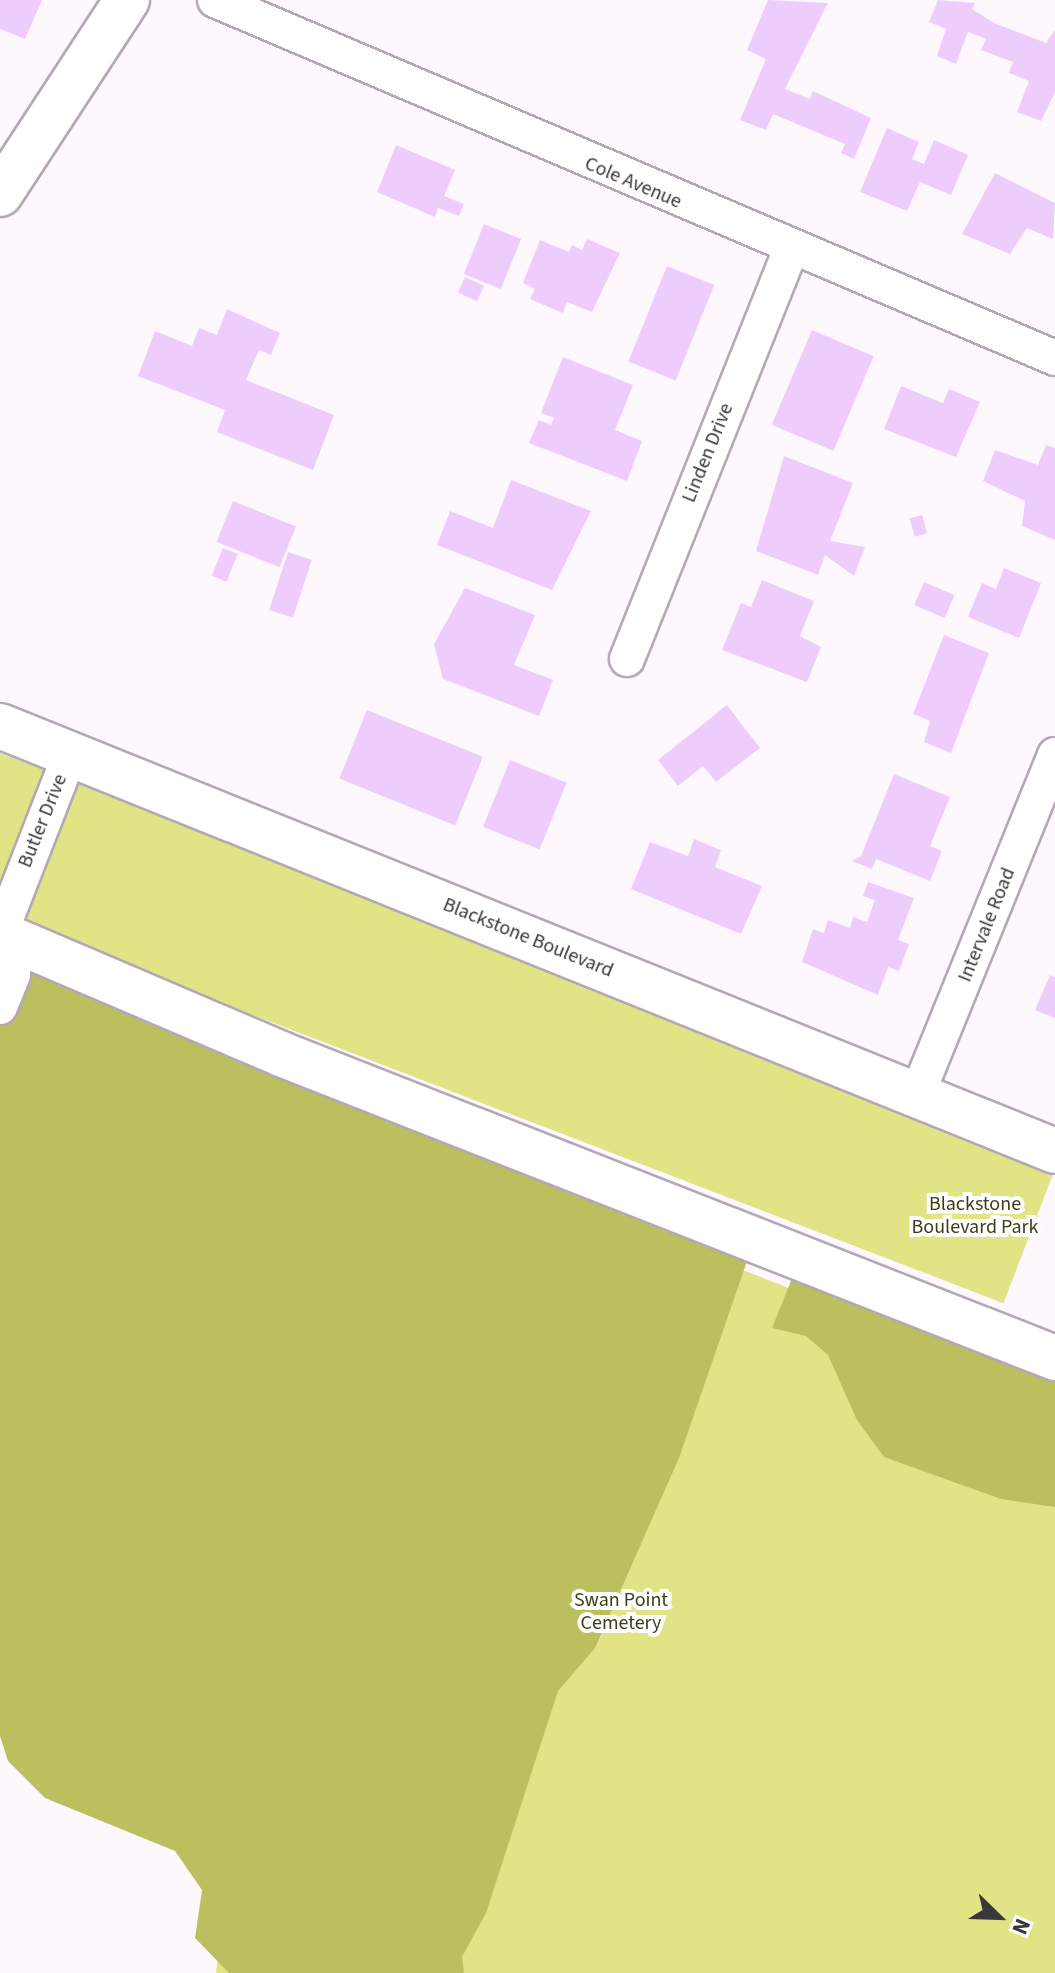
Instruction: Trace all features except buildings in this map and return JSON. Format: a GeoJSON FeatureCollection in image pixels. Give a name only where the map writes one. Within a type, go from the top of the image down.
{"type":"FeatureCollection","features":[{"type":"Feature","properties":{"kind":"main road"},"geometry":{"type":"LineString","coordinates":[[0,194],[127,0]]}},
{"type":"Feature","properties":{"kind":"main road","name":"Blackstone Boulevard"},"geometry":{"type":"LineString","coordinates":[[0,726],[1055,1151]]}},
{"type":"Feature","properties":{"kind":"main road"},"geometry":{"type":"LineString","coordinates":[[0,934],[281,1054],[1055,1358]]}},
{"type":"Feature","properties":{"kind":"street","name":"Cole Avenue"},"geometry":{"type":"LineString","coordinates":[[215,0],[791,249],[1055,358]]}},
{"type":"Feature","properties":{"kind":"street","name":"Linden Drive"},"geometry":{"type":"LineString","coordinates":[[627,659],[791,249]]}},
{"type":"Feature","properties":{"kind":"street","name":"Butler Drive"},"geometry":{"type":"LineString","coordinates":[[0,934],[70,754]]}},
{"type":"Feature","properties":{"kind":"street","name":"Intervale Road"},"geometry":{"type":"LineString","coordinates":[[917,1095],[1055,755]]}},
{"type":"Feature","properties":{"kind":"street"},"geometry":{"type":"LineString","coordinates":[[0,934],[13,974],[0,1007]]}},
{"type":"Feature","properties":{"kind":"green space","name":"Blackstone Boulevard Park"},"geometry":{"type":"Polygon","coordinates":[[[0,753],[1055,1158],[1055,1169],[1003,1303],[0,918],[0,753]]]}},
{"type":"Feature","properties":{"kind":"green space","name":"Swan Point Cemetery"},"geometry":{"type":"Polygon","coordinates":[[[314,1101],[1055,1393],[1055,1973],[216,1973],[314,1101]]]}},
{"type":"Feature","properties":{"kind":"shaded area"},"geometry":{"type":"Polygon","coordinates":[[[0,954],[754,1241],[679,1458],[595,1648],[558,1691],[486,1913],[462,1957],[464,1973],[229,1973],[195,1938],[202,1890],[175,1851],[45,1798],[8,1761],[0,1736],[0,954]]]}},
{"type":"Feature","properties":{"kind":"shaded area"},"geometry":{"type":"Polygon","coordinates":[[[799,1261],[1055,1362],[1055,1507],[1001,1499],[884,1457],[857,1420],[828,1355],[806,1336],[772,1328],[799,1261]]]}}]}
